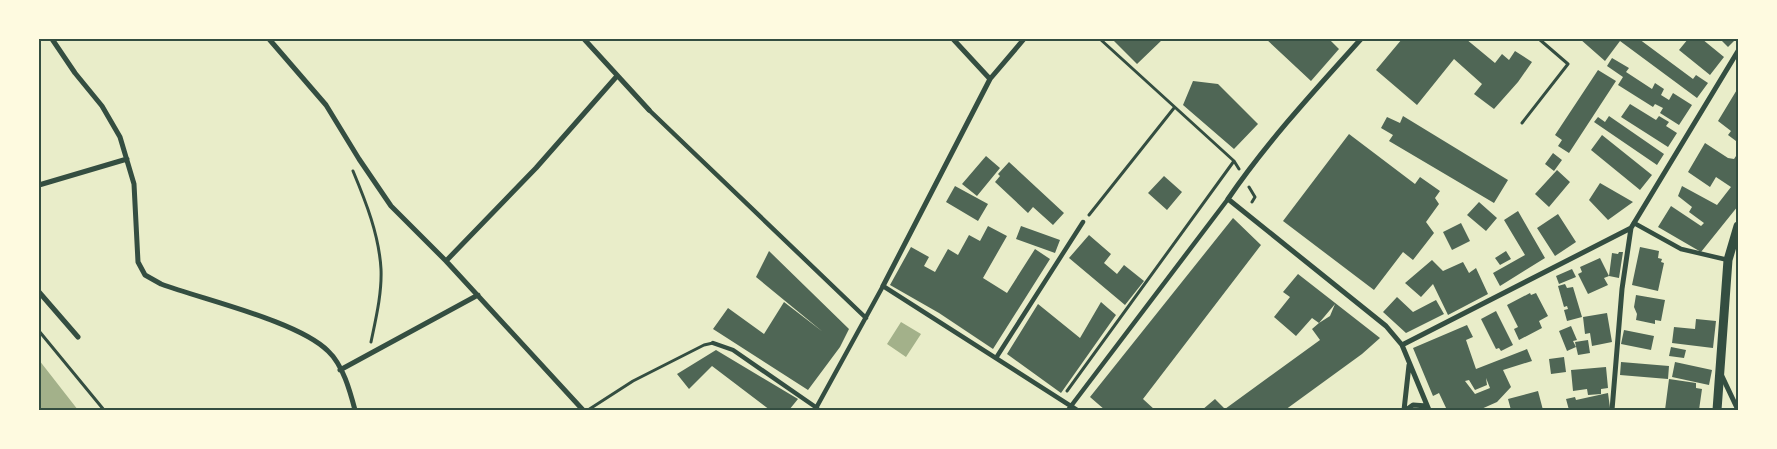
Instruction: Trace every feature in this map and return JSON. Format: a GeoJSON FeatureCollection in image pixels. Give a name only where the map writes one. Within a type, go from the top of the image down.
{"type":"FeatureCollection","features":[{"type":"Feature","properties":{"kind":"street"},"geometry":{"type":"LineString","coordinates":[[52,39],[75,74],[102,106],[120,137],[134,184],[138,262],[145,274],[161,284],[283,326],[311,338],[329,352],[340,370],[354,410]]}},
{"type":"Feature","properties":{"kind":"street"},"geometry":{"type":"LineString","coordinates":[[269,39],[326,105],[391,206],[446,261],[583,410]]}},
{"type":"Feature","properties":{"kind":"street"},"geometry":{"type":"LineString","coordinates":[[584,39],[649,110],[866,318]]}},
{"type":"Feature","properties":{"kind":"street"},"geometry":{"type":"LineString","coordinates":[[953,39],[990,79]]}},
{"type":"Feature","properties":{"kind":"street"},"geometry":{"type":"LineString","coordinates":[[713,343],[733,350],[816,409],[883,286],[990,79],[1024,39]]}},
{"type":"Feature","properties":{"kind":"street"},"geometry":{"type":"LineString","coordinates":[[1069,408],[1243,177],[1361,39]]}},
{"type":"Feature","properties":{"kind":"street"},"geometry":{"type":"LineString","coordinates":[[1612,410],[1622,289],[1633,226],[1738,51]]}},
{"type":"Feature","properties":{"kind":"street"},"geometry":{"type":"LineString","coordinates":[[446,261],[536,168],[617,76]]}},
{"type":"Feature","properties":{"kind":"street"},"geometry":{"type":"LineString","coordinates":[[39,185],[127,159]]}},
{"type":"Feature","properties":{"kind":"street"},"geometry":{"type":"LineString","coordinates":[[1228,199],[1386,326],[1402,345],[1428,408]]}},
{"type":"Feature","properties":{"kind":"street"},"geometry":{"type":"LineString","coordinates":[[996,358],[1083,222]]}},
{"type":"Feature","properties":{"kind":"street"},"geometry":{"type":"LineString","coordinates":[[1402,345],[1633,226]]}},
{"type":"Feature","properties":{"kind":"street"},"geometry":{"type":"LineString","coordinates":[[1633,226],[1681,249],[1728,260]]}},
{"type":"Feature","properties":{"kind":"street"},"geometry":{"type":"LineString","coordinates":[[1717,410],[1728,260],[1738,226]]}},
{"type":"Feature","properties":{"kind":"street"},"geometry":{"type":"LineString","coordinates":[[883,286],[1061,400],[1069,408],[1077,410]]}},
{"type":"Feature","properties":{"kind":"street"},"geometry":{"type":"LineString","coordinates":[[39,292],[78,337]]}},
{"type":"Feature","properties":{"kind":"street"},"geometry":{"type":"LineString","coordinates":[[340,370],[478,295]]}},
{"type":"Feature","properties":{"kind":"street"},"geometry":{"type":"LineString","coordinates":[[1405,410],[1410,364]]}},
{"type":"Feature","properties":{"kind":"street"},"geometry":{"type":"LineString","coordinates":[[1721,374],[1738,410]]}},
{"type":"Feature","properties":{"kind":"street"},"geometry":{"type":"LineString","coordinates":[[1405,410],[1413,405],[1428,408]]}},
{"type":"Feature","properties":{"kind":"lane"},"geometry":{"type":"LineString","coordinates":[[1522,123],[1568,64],[1539,39]]}},
{"type":"Feature","properties":{"kind":"lane"},"geometry":{"type":"LineString","coordinates":[[588,410],[633,381],[704,345],[713,343]]}},
{"type":"Feature","properties":{"kind":"path"},"geometry":{"type":"LineString","coordinates":[[1061,400],[1234,161],[1100,39]]}},
{"type":"Feature","properties":{"kind":"path"},"geometry":{"type":"LineString","coordinates":[[1083,222],[1174,108]]}},
{"type":"Feature","properties":{"kind":"path"},"geometry":{"type":"LineString","coordinates":[[350,165],[371,217],[381,268],[380,299],[368,355]]}},
{"type":"Feature","properties":{"kind":"path"},"geometry":{"type":"LineString","coordinates":[[1252,192],[1256,197],[1252,202]]}},
{"type":"Feature","properties":{"kind":"path"},"geometry":{"type":"LineString","coordinates":[[39,331],[104,410]]}},
{"type":"Feature","properties":{"kind":"shaded area"},"geometry":{"type":"Polygon","coordinates":[[[901,322],[921,334],[906,357],[887,344],[901,322]]]}},
{"type":"Feature","properties":{"kind":"shaded area"},"geometry":{"type":"Polygon","coordinates":[[[39,360],[78,410],[39,410],[39,360]]]}},
{"type":"Feature","properties":{"kind":"building"},"geometry":{"type":"Polygon","coordinates":[[[1112,39],[1163,39],[1137,64],[1112,39]]]}},
{"type":"Feature","properties":{"kind":"building"},"geometry":{"type":"Polygon","coordinates":[[[1266,39],[1329,39],[1339,49],[1311,81],[1266,39]]]}},
{"type":"Feature","properties":{"kind":"building"},"geometry":{"type":"Polygon","coordinates":[[[1402,39],[1466,39],[1495,63],[1502,54],[1509,60],[1515,51],[1532,62],[1518,82],[1494,109],[1474,94],[1482,84],[1454,59],[1417,105],[1376,70],[1402,39]]]}},
{"type":"Feature","properties":{"kind":"building"},"geometry":{"type":"Polygon","coordinates":[[[1580,39],[1639,39],[1693,79],[1696,75],[1708,83],[1697,98],[1620,41],[1605,61],[1580,39]]]}},
{"type":"Feature","properties":{"kind":"building"},"geometry":{"type":"Polygon","coordinates":[[[1688,39],[1702,39],[1724,57],[1710,75],[1679,50],[1688,39]]]}},
{"type":"Feature","properties":{"kind":"building"},"geometry":{"type":"Polygon","coordinates":[[[1720,39],[1736,39],[1728,47],[1720,39]]]}},
{"type":"Feature","properties":{"kind":"building"},"geometry":{"type":"Polygon","coordinates":[[[1612,58],[1629,68],[1626,72],[1652,89],[1655,83],[1664,89],[1661,95],[1669,100],[1673,93],[1692,105],[1679,125],[1660,113],[1663,108],[1655,104],[1653,107],[1618,85],[1623,77],[1607,66],[1612,58]]]}},
{"type":"Feature","properties":{"kind":"building"},"geometry":{"type":"Polygon","coordinates":[[[1598,70],[1616,81],[1569,153],[1558,146],[1562,140],[1555,135],[1598,70]]]}},
{"type":"Feature","properties":{"kind":"building"},"geometry":{"type":"Polygon","coordinates":[[[1193,81],[1218,84],[1258,124],[1234,149],[1183,105],[1193,81]]]}},
{"type":"Feature","properties":{"kind":"building"},"geometry":{"type":"Polygon","coordinates":[[[1738,88],[1738,139],[1736,141],[1728,135],[1731,131],[1718,121],[1738,88]]]}},
{"type":"Feature","properties":{"kind":"building"},"geometry":{"type":"Polygon","coordinates":[[[1630,104],[1656,120],[1659,116],[1669,122],[1666,126],[1677,133],[1668,147],[1621,117],[1630,104]]]}},
{"type":"Feature","properties":{"kind":"building"},"geometry":{"type":"Polygon","coordinates":[[[1403,116],[1508,180],[1494,203],[1389,141],[1393,135],[1381,128],[1387,117],[1400,123],[1403,116]]]}},
{"type":"Feature","properties":{"kind":"building"},"geometry":{"type":"Polygon","coordinates":[[[1609,116],[1664,154],[1657,165],[1594,122],[1598,117],[1605,122],[1609,116]]]}},
{"type":"Feature","properties":{"kind":"building"},"geometry":{"type":"Polygon","coordinates":[[[1349,134],[1415,184],[1420,177],[1440,191],[1435,198],[1439,204],[1426,222],[1434,233],[1413,260],[1403,252],[1374,290],[1283,221],[1349,134]]]}},
{"type":"Feature","properties":{"kind":"building"},"geometry":{"type":"Polygon","coordinates":[[[1602,135],[1652,175],[1640,190],[1591,150],[1602,135]]]}},
{"type":"Feature","properties":{"kind":"building"},"geometry":{"type":"Polygon","coordinates":[[[1705,143],[1728,158],[1734,159],[1738,153],[1738,206],[1701,252],[1658,227],[1671,206],[1701,226],[1704,223],[1689,212],[1692,207],[1678,196],[1682,186],[1717,205],[1731,187],[1716,177],[1710,187],[1688,172],[1705,143]]]}},
{"type":"Feature","properties":{"kind":"building"},"geometry":{"type":"Polygon","coordinates":[[[1553,153],[1562,160],[1554,171],[1545,164],[1553,153]]]}},
{"type":"Feature","properties":{"kind":"building"},"geometry":{"type":"Polygon","coordinates":[[[986,156],[1000,168],[977,196],[962,184],[986,156]]]}},
{"type":"Feature","properties":{"kind":"building"},"geometry":{"type":"Polygon","coordinates":[[[1009,162],[1064,213],[1053,225],[1033,207],[1028,213],[995,182],[1000,176],[998,174],[1009,162]]]}},
{"type":"Feature","properties":{"kind":"building"},"geometry":{"type":"Polygon","coordinates":[[[1557,170],[1570,182],[1549,207],[1535,194],[1557,170]]]}},
{"type":"Feature","properties":{"kind":"building"},"geometry":{"type":"Polygon","coordinates":[[[1164,176],[1182,192],[1167,210],[1148,193],[1164,176]]]}},
{"type":"Feature","properties":{"kind":"building"},"geometry":{"type":"Polygon","coordinates":[[[1600,183],[1633,202],[1608,220],[1589,200],[1600,183]]]}},
{"type":"Feature","properties":{"kind":"building"},"geometry":{"type":"Polygon","coordinates":[[[955,186],[988,204],[978,221],[946,202],[955,186]]]}},
{"type":"Feature","properties":{"kind":"building"},"geometry":{"type":"Polygon","coordinates":[[[1479,202],[1497,218],[1486,231],[1467,215],[1479,202]]]}},
{"type":"Feature","properties":{"kind":"building"},"geometry":{"type":"Polygon","coordinates":[[[1518,211],[1545,258],[1500,286],[1493,273],[1525,255],[1504,220],[1518,211]]]}},
{"type":"Feature","properties":{"kind":"building"},"geometry":{"type":"Polygon","coordinates":[[[1558,214],[1576,242],[1555,256],[1537,228],[1558,214]]]}},
{"type":"Feature","properties":{"kind":"building"},"geometry":{"type":"Polygon","coordinates":[[[1233,218],[1261,245],[1143,399],[1155,410],[1105,410],[1090,397],[1233,218]]]}},
{"type":"Feature","properties":{"kind":"building"},"geometry":{"type":"Polygon","coordinates":[[[1461,223],[1470,241],[1452,250],[1443,232],[1461,223]]]}},
{"type":"Feature","properties":{"kind":"building"},"geometry":{"type":"Polygon","coordinates":[[[988,226],[1007,236],[983,278],[1007,293],[1035,249],[1050,259],[993,349],[939,313],[890,285],[911,247],[929,257],[924,266],[935,272],[948,249],[958,255],[969,235],[980,241],[988,226]]]}},
{"type":"Feature","properties":{"kind":"building"},"geometry":{"type":"Polygon","coordinates":[[[1021,226],[1060,240],[1055,253],[1016,239],[1021,226]]]}},
{"type":"Feature","properties":{"kind":"building"},"geometry":{"type":"Polygon","coordinates":[[[1089,235],[1111,254],[1104,263],[1117,274],[1124,265],[1144,281],[1125,305],[1069,258],[1089,235]]]}},
{"type":"Feature","properties":{"kind":"building"},"geometry":{"type":"Polygon","coordinates":[[[1640,247],[1659,251],[1658,258],[1662,259],[1661,262],[1664,263],[1658,291],[1632,285],[1640,247]]]}},
{"type":"Feature","properties":{"kind":"building"},"geometry":{"type":"Polygon","coordinates":[[[769,251],[849,329],[840,347],[808,390],[713,329],[728,308],[764,334],[784,302],[823,332],[756,277],[769,251]]]}},
{"type":"Feature","properties":{"kind":"building"},"geometry":{"type":"Polygon","coordinates":[[[1506,251],[1511,259],[1500,265],[1495,258],[1506,251]]]}},
{"type":"Feature","properties":{"kind":"building"},"geometry":{"type":"Polygon","coordinates":[[[1623,252],[1619,278],[1609,276],[1612,253],[1618,254],[1623,252]]]}},
{"type":"Feature","properties":{"kind":"building"},"geometry":{"type":"Polygon","coordinates":[[[1600,258],[1609,276],[1604,278],[1608,285],[1588,294],[1578,274],[1582,272],[1580,267],[1600,258]]]}},
{"type":"Feature","properties":{"kind":"building"},"geometry":{"type":"Polygon","coordinates":[[[1432,260],[1443,271],[1463,262],[1469,273],[1476,268],[1488,294],[1448,315],[1433,284],[1421,297],[1405,283],[1432,260]]]}},
{"type":"Feature","properties":{"kind":"building"},"geometry":{"type":"Polygon","coordinates":[[[1572,269],[1576,277],[1559,284],[1556,276],[1572,269]]]}},
{"type":"Feature","properties":{"kind":"building"},"geometry":{"type":"Polygon","coordinates":[[[1298,274],[1380,338],[1362,354],[1285,410],[1202,410],[1215,399],[1225,409],[1320,340],[1312,329],[1319,323],[1312,318],[1296,336],[1274,317],[1290,297],[1283,292],[1298,274]],[[1335,304],[1319,323],[1330,316],[1335,304]]]}},
{"type":"Feature","properties":{"kind":"building"},"geometry":{"type":"Polygon","coordinates":[[[1565,284],[1567,288],[1573,287],[1582,317],[1567,321],[1564,310],[1568,309],[1567,306],[1564,307],[1558,286],[1565,284]]]}},
{"type":"Feature","properties":{"kind":"building"},"geometry":{"type":"Polygon","coordinates":[[[1530,293],[1531,295],[1536,293],[1548,316],[1539,321],[1542,328],[1519,340],[1514,329],[1518,327],[1507,305],[1530,293]]]}},
{"type":"Feature","properties":{"kind":"building"},"geometry":{"type":"Polygon","coordinates":[[[1636,295],[1665,300],[1661,321],[1655,320],[1655,324],[1636,320],[1637,314],[1634,307],[1636,295]]]}},
{"type":"Feature","properties":{"kind":"building"},"geometry":{"type":"Polygon","coordinates":[[[1397,297],[1413,312],[1436,300],[1444,314],[1406,333],[1383,312],[1397,297]]]}},
{"type":"Feature","properties":{"kind":"building"},"geometry":{"type":"Polygon","coordinates":[[[1101,302],[1116,315],[1061,393],[1007,354],[1038,304],[1080,338],[1101,302]]]}},
{"type":"Feature","properties":{"kind":"building"},"geometry":{"type":"Polygon","coordinates":[[[1496,311],[1513,345],[1501,351],[1499,348],[1496,349],[1481,319],[1496,311]]]}},
{"type":"Feature","properties":{"kind":"building"},"geometry":{"type":"Polygon","coordinates":[[[1607,313],[1612,342],[1592,346],[1590,333],[1585,334],[1583,317],[1607,313]]]}},
{"type":"Feature","properties":{"kind":"building"},"geometry":{"type":"Polygon","coordinates":[[[1696,319],[1716,321],[1713,348],[1672,343],[1674,327],[1695,329],[1696,319]]]}},
{"type":"Feature","properties":{"kind":"building"},"geometry":{"type":"Polygon","coordinates":[[[1467,325],[1473,337],[1466,340],[1476,369],[1527,349],[1532,361],[1503,370],[1511,387],[1497,402],[1479,410],[1447,410],[1439,393],[1433,396],[1413,348],[1467,325]],[[1486,378],[1487,385],[1475,390],[1469,380],[1465,381],[1475,394],[1490,388],[1486,378]]]}},
{"type":"Feature","properties":{"kind":"building"},"geometry":{"type":"Polygon","coordinates":[[[1571,326],[1577,340],[1573,341],[1576,347],[1567,351],[1559,331],[1571,326]]]}},
{"type":"Feature","properties":{"kind":"building"},"geometry":{"type":"Polygon","coordinates":[[[1624,330],[1654,336],[1651,350],[1621,344],[1624,330]]]}},
{"type":"Feature","properties":{"kind":"building"},"geometry":{"type":"Polygon","coordinates":[[[1588,340],[1590,353],[1578,355],[1575,342],[1588,340]]]}},
{"type":"Feature","properties":{"kind":"building"},"geometry":{"type":"Polygon","coordinates":[[[1671,347],[1686,350],[1684,358],[1669,356],[1671,347]]]}},
{"type":"Feature","properties":{"kind":"building"},"geometry":{"type":"Polygon","coordinates":[[[716,350],[798,399],[789,410],[770,410],[712,366],[689,389],[677,374],[716,350]]]}},
{"type":"Feature","properties":{"kind":"building"},"geometry":{"type":"Polygon","coordinates":[[[1564,357],[1566,372],[1551,374],[1549,359],[1564,357]]]}},
{"type":"Feature","properties":{"kind":"building"},"geometry":{"type":"Polygon","coordinates":[[[1621,362],[1669,366],[1668,379],[1620,375],[1621,362]]]}},
{"type":"Feature","properties":{"kind":"building"},"geometry":{"type":"Polygon","coordinates":[[[1675,362],[1712,370],[1709,385],[1672,377],[1675,362]]]}},
{"type":"Feature","properties":{"kind":"building"},"geometry":{"type":"Polygon","coordinates":[[[1606,367],[1608,388],[1601,389],[1601,394],[1588,395],[1587,389],[1573,391],[1571,370],[1606,367]]]}},
{"type":"Feature","properties":{"kind":"building"},"geometry":{"type":"Polygon","coordinates":[[[1669,379],[1696,383],[1696,388],[1702,389],[1699,410],[1665,410],[1669,379]]]}},
{"type":"Feature","properties":{"kind":"building"},"geometry":{"type":"Polygon","coordinates":[[[1538,391],[1543,410],[1511,410],[1508,399],[1538,391]]]}},
{"type":"Feature","properties":{"kind":"building"},"geometry":{"type":"Polygon","coordinates":[[[1608,393],[1610,408],[1569,410],[1566,399],[1575,397],[1576,400],[1608,393]]]}}]}
